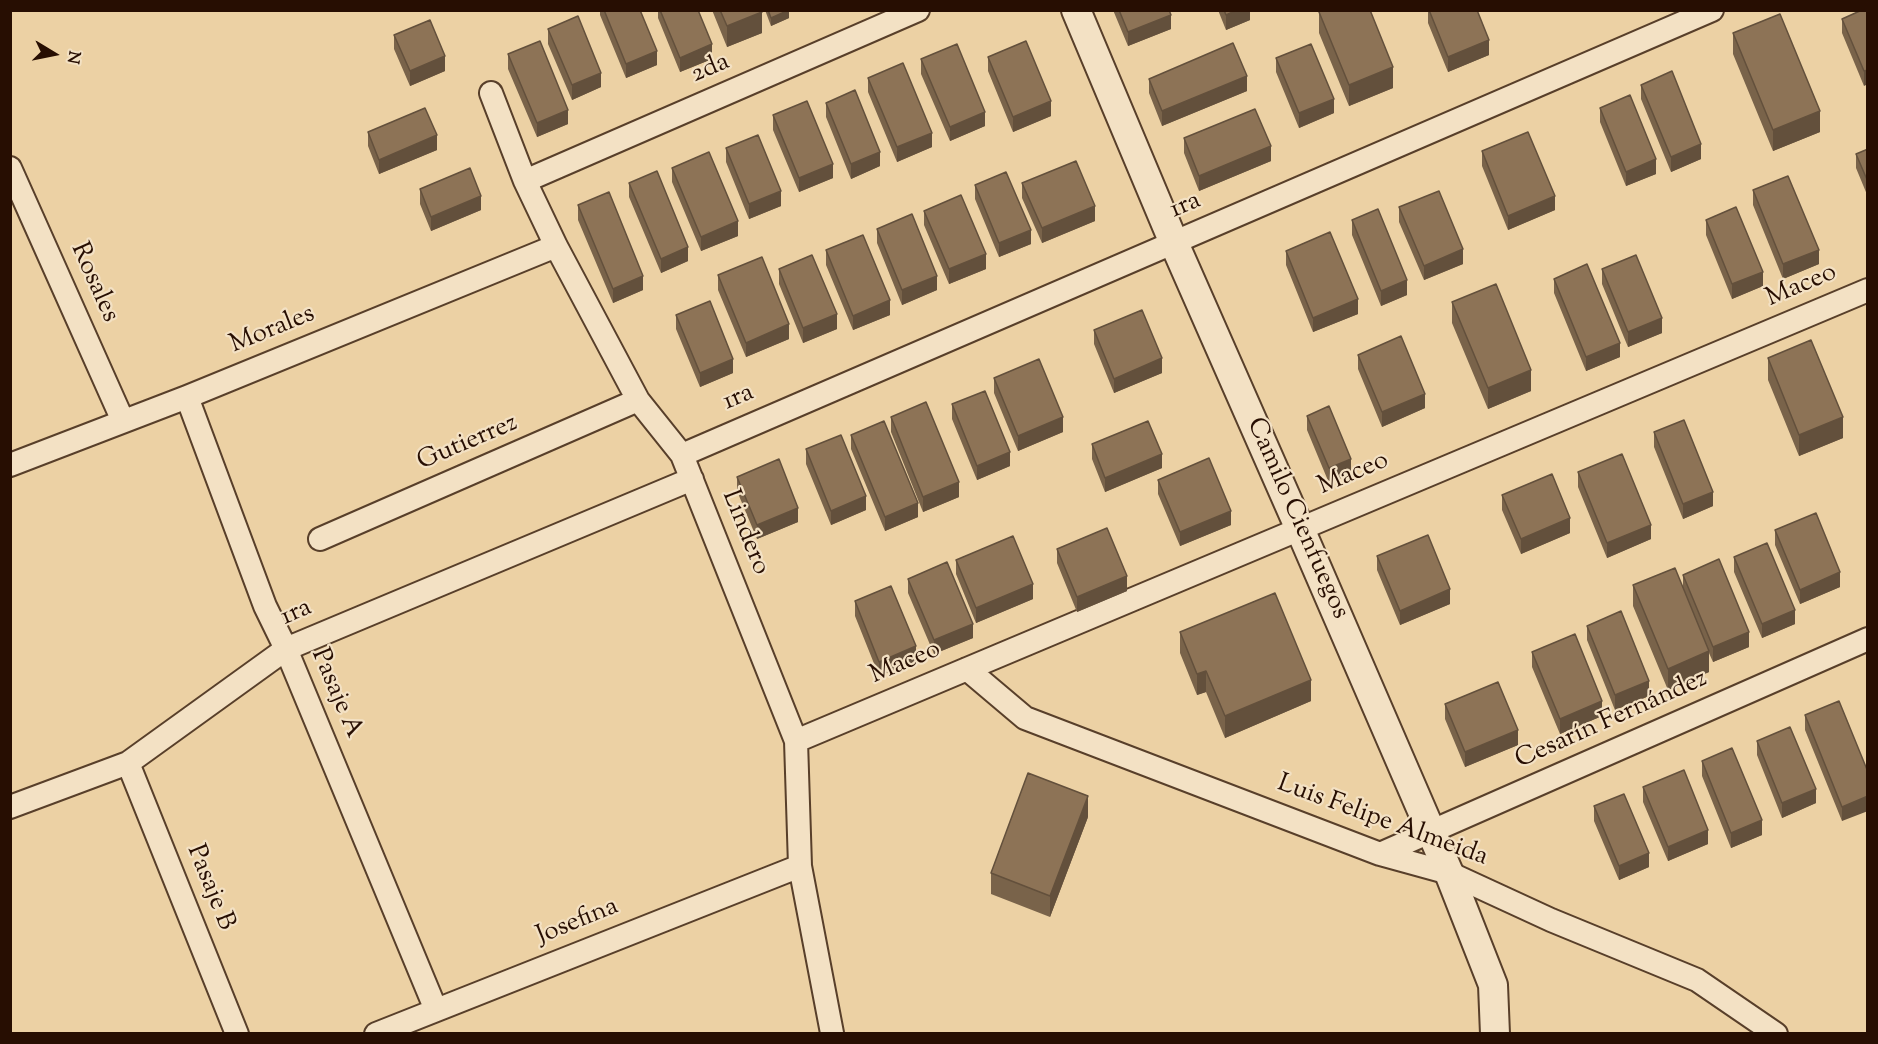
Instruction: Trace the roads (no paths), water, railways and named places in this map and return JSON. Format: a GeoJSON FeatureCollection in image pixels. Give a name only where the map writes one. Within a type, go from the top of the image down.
{"type":"FeatureCollection","features":[{"type":"Feature","properties":{"kind":"street","name":"2da"},"geometry":{"type":"LineString","coordinates":[[525,181],[918,10]]}},
{"type":"Feature","properties":{"kind":"street","name":"Camilo Cienfuegos"},"geometry":{"type":"LineString","coordinates":[[1076,10],[1174,243],[1449,873],[1493,985],[1495,1034]]}},
{"type":"Feature","properties":{"kind":"street","name":"1ra"},"geometry":{"type":"LineString","coordinates":[[682,455],[1712,10]]}},
{"type":"Feature","properties":{"kind":"street","name":"Lindero"},"geometry":{"type":"LineString","coordinates":[[491,93],[525,181],[555,246],[638,400],[682,455],[796,741],[800,866],[832,1033]]}},
{"type":"Feature","properties":{"kind":"street","name":"Rosales"},"geometry":{"type":"LineString","coordinates":[[10,168],[123,421]]}},
{"type":"Feature","properties":{"kind":"street","name":"Morales"},"geometry":{"type":"LineString","coordinates":[[10,465],[187,397],[555,246]]}},
{"type":"Feature","properties":{"kind":"street","name":"Maceo"},"geometry":{"type":"LineString","coordinates":[[796,741],[1868,290]]}},
{"type":"Feature","properties":{"kind":"street","name":"Pasaje A"},"geometry":{"type":"LineString","coordinates":[[187,397],[260,595],[286,649],[436,1010]]}},
{"type":"Feature","properties":{"kind":"street","name":"Gutierrez"},"geometry":{"type":"LineString","coordinates":[[320,538],[638,400]]}},
{"type":"Feature","properties":{"kind":"street","name":"1ra"},"geometry":{"type":"LineString","coordinates":[[10,807],[128,763],[286,649],[692,479]]}},
{"type":"Feature","properties":{"kind":"street","name":"Cesarín Fernández"},"geometry":{"type":"LineString","coordinates":[[1380,855],[1868,639]]}},
{"type":"Feature","properties":{"kind":"street","name":"Luis Felipe Almeida"},"geometry":{"type":"LineString","coordinates":[[967,669],[1025,718],[1380,855],[1449,873],[1551,920],[1697,980],[1776,1034]]}},
{"type":"Feature","properties":{"kind":"street","name":"Pasaje B"},"geometry":{"type":"LineString","coordinates":[[128,763],[237,1034]]}},
{"type":"Feature","properties":{"kind":"street","name":"Josefina"},"geometry":{"type":"LineString","coordinates":[[376,1034],[800,866]]}}]}
